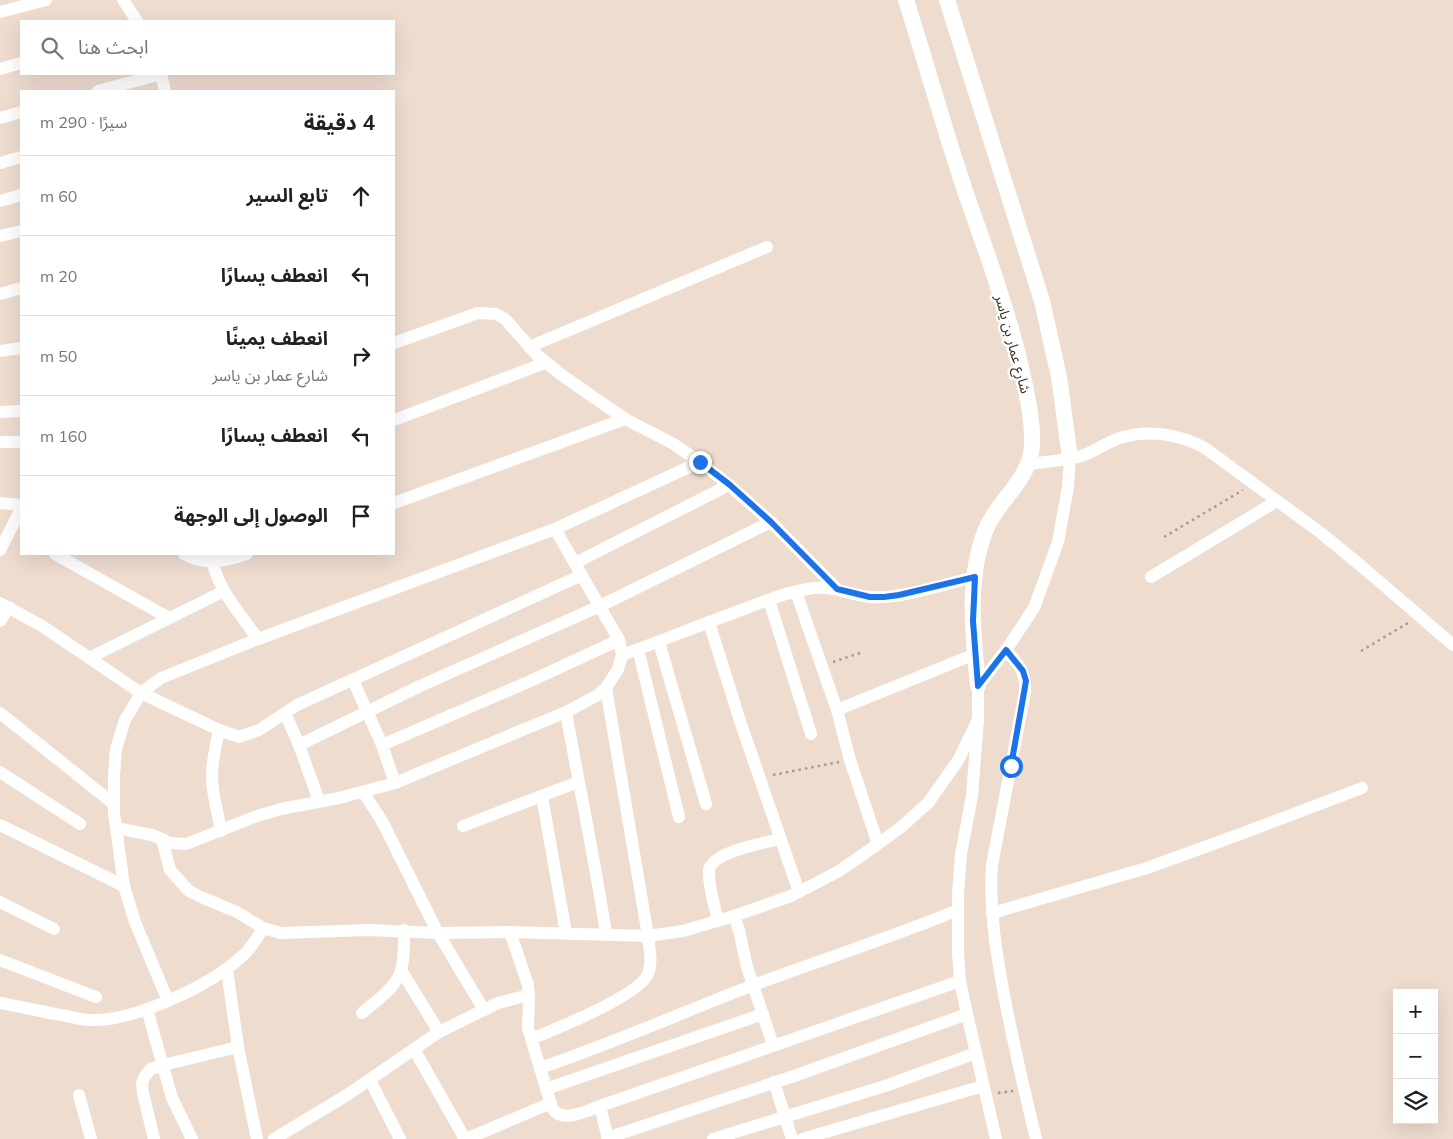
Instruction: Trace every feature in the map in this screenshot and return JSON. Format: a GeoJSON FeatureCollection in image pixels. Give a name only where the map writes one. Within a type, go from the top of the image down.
{"type":"FeatureCollection","features":[{"type":"Feature","properties":{"kind":"street"},"geometry":{"type":"LineString","coordinates":[[0,12],[46,0]]}},
{"type":"Feature","properties":{"kind":"street"},"geometry":{"type":"LineString","coordinates":[[123,0],[136,20]]}},
{"type":"Feature","properties":{"kind":"street","name":"شارع عمار بن ياسر"},"geometry":{"type":"LineString","coordinates":[[906,0],[962,183],[1010,322],[1026,387],[1032,427],[1032,447],[1036,463],[1020,479],[986,528],[977,555],[973,621],[978,686]]}},
{"type":"Feature","properties":{"kind":"street"},"geometry":{"type":"LineString","coordinates":[[947,0],[1042,301],[1059,377],[1067,459],[1068,487],[1058,542],[1034,608],[1006,650],[978,686],[978,719],[972,796],[961,854],[958,910],[960,981],[995,1139]]}},
{"type":"Feature","properties":{"kind":"street"},"geometry":{"type":"LineString","coordinates":[[0,69],[20,63]]}},
{"type":"Feature","properties":{"kind":"street"},"geometry":{"type":"LineString","coordinates":[[102,90],[157,75]]}},
{"type":"Feature","properties":{"kind":"street"},"geometry":{"type":"LineString","coordinates":[[161,75],[165,90]]}},
{"type":"Feature","properties":{"kind":"street"},"geometry":{"type":"LineString","coordinates":[[0,118],[20,112]]}},
{"type":"Feature","properties":{"kind":"street"},"geometry":{"type":"LineString","coordinates":[[0,163],[20,157]]}},
{"type":"Feature","properties":{"kind":"street"},"geometry":{"type":"LineString","coordinates":[[0,201],[20,196]]}},
{"type":"Feature","properties":{"kind":"street"},"geometry":{"type":"LineString","coordinates":[[0,236],[20,230]]}},
{"type":"Feature","properties":{"kind":"street"},"geometry":{"type":"LineString","coordinates":[[529,347],[767,247]]}},
{"type":"Feature","properties":{"kind":"street"},"geometry":{"type":"LineString","coordinates":[[0,294],[20,288]]}},
{"type":"Feature","properties":{"kind":"street"},"geometry":{"type":"LineString","coordinates":[[395,343],[478,313],[488,312],[505,319],[545,363],[625,419],[672,443],[730,485],[771,522],[837,589]]}},
{"type":"Feature","properties":{"kind":"street"},"geometry":{"type":"LineString","coordinates":[[0,351],[20,348]]}},
{"type":"Feature","properties":{"kind":"street"},"geometry":{"type":"LineString","coordinates":[[395,420],[545,363]]}},
{"type":"Feature","properties":{"kind":"street"},"geometry":{"type":"LineString","coordinates":[[0,412],[20,411]]}},
{"type":"Feature","properties":{"kind":"street"},"geometry":{"type":"LineString","coordinates":[[395,503],[625,419]]}},
{"type":"Feature","properties":{"kind":"street"},"geometry":{"type":"LineString","coordinates":[[1036,463],[1067,459],[1086,454],[1120,438],[1162,434],[1186,439],[1205,448],[1321,533],[1453,646]]}},
{"type":"Feature","properties":{"kind":"street"},"geometry":{"type":"LineString","coordinates":[[0,442],[20,442]]}},
{"type":"Feature","properties":{"kind":"street"},"geometry":{"type":"LineString","coordinates":[[168,1001],[135,922],[124,886],[116,828],[114,777],[116,749],[125,720],[141,693],[161,678],[258,639],[556,529],[700,462]]}},
{"type":"Feature","properties":{"kind":"street"},"geometry":{"type":"LineString","coordinates":[[575,563],[730,485]]}},
{"type":"Feature","properties":{"kind":"street"},"geometry":{"type":"LineString","coordinates":[[1152,577],[1277,502]]}},
{"type":"Feature","properties":{"kind":"street"},"geometry":{"type":"LineString","coordinates":[[0,503],[20,507]]}},
{"type":"Feature","properties":{"kind":"street"},"geometry":{"type":"LineString","coordinates":[[0,550],[16,531],[20,512]]}},
{"type":"Feature","properties":{"kind":"street"},"geometry":{"type":"LineString","coordinates":[[299,746],[368,711],[600,606],[771,522]]}},
{"type":"Feature","properties":{"kind":"street"},"geometry":{"type":"LineString","coordinates":[[116,828],[152,835],[178,845],[186,844],[265,814],[364,792],[395,783],[566,712],[598,695],[606,688],[618,669],[622,655],[618,640],[556,529]]}},
{"type":"Feature","properties":{"kind":"street"},"geometry":{"type":"LineString","coordinates":[[57,555],[170,618]]}},
{"type":"Feature","properties":{"kind":"street"},"geometry":{"type":"LineString","coordinates":[[187,555],[202,561],[238,555]]}},
{"type":"Feature","properties":{"kind":"street"},"geometry":{"type":"LineString","coordinates":[[212,558],[217,577],[224,591],[258,639]]}},
{"type":"Feature","properties":{"kind":"street"},"geometry":{"type":"LineString","coordinates":[[0,621],[4,605],[42,626],[141,693],[219,730],[239,737],[260,730],[297,705],[582,574]]}},
{"type":"Feature","properties":{"kind":"street"},"geometry":{"type":"LineString","coordinates":[[622,655],[708,622],[796,592],[821,587],[870,597],[884,597],[975,577]]}},
{"type":"Feature","properties":{"kind":"street"},"geometry":{"type":"LineString","coordinates":[[89,658],[224,591]]}},
{"type":"Feature","properties":{"kind":"street"},"geometry":{"type":"LineString","coordinates":[[796,592],[820,666],[837,710],[850,760],[878,844]]}},
{"type":"Feature","properties":{"kind":"street"},"geometry":{"type":"LineString","coordinates":[[769,600],[811,734]]}},
{"type":"Feature","properties":{"kind":"street"},"geometry":{"type":"LineString","coordinates":[[708,622],[798,892]]}},
{"type":"Feature","properties":{"kind":"street"},"geometry":{"type":"LineString","coordinates":[[382,745],[528,682],[618,640]]}},
{"type":"Feature","properties":{"kind":"street"},"geometry":{"type":"LineString","coordinates":[[659,642],[706,804]]}},
{"type":"Feature","properties":{"kind":"street"},"geometry":{"type":"LineString","coordinates":[[638,649],[680,817]]}},
{"type":"Feature","properties":{"kind":"street"},"geometry":{"type":"LineString","coordinates":[[1006,650],[1023,671],[1026,681],[992,865],[990,893],[997,959],[1018,1066],[1036,1139]]}},
{"type":"Feature","properties":{"kind":"street"},"geometry":{"type":"LineString","coordinates":[[837,710],[975,654]]}},
{"type":"Feature","properties":{"kind":"street"},"geometry":{"type":"LineString","coordinates":[[353,680],[382,745],[395,783]]}},
{"type":"Feature","properties":{"kind":"street"},"geometry":{"type":"LineString","coordinates":[[531,1039],[637,988],[644,980],[650,964],[648,936],[606,688]]}},
{"type":"Feature","properties":{"kind":"street"},"geometry":{"type":"LineString","coordinates":[[566,712],[578,782],[598,877],[606,934]]}},
{"type":"Feature","properties":{"kind":"street"},"geometry":{"type":"LineString","coordinates":[[0,713],[114,804]]}},
{"type":"Feature","properties":{"kind":"street"},"geometry":{"type":"LineString","coordinates":[[285,713],[319,801]]}},
{"type":"Feature","properties":{"kind":"street"},"geometry":{"type":"LineString","coordinates":[[162,839],[170,870],[189,891],[237,912],[263,928],[281,933],[404,930],[438,933],[510,932],[648,936],[683,931],[734,916],[798,892],[839,871],[878,844],[900,828],[928,802],[959,759],[978,719]]}},
{"type":"Feature","properties":{"kind":"street"},"geometry":{"type":"LineString","coordinates":[[219,730],[212,777],[222,831]]}},
{"type":"Feature","properties":{"kind":"street"},"geometry":{"type":"LineString","coordinates":[[0,772],[80,824]]}},
{"type":"Feature","properties":{"kind":"street"},"geometry":{"type":"LineString","coordinates":[[463,826],[578,782]]}},
{"type":"Feature","properties":{"kind":"street"},"geometry":{"type":"LineString","coordinates":[[992,913],[1147,868],[1362,788]]}},
{"type":"Feature","properties":{"kind":"street"},"geometry":{"type":"LineString","coordinates":[[364,792],[382,821],[438,933],[484,1010]]}},
{"type":"Feature","properties":{"kind":"street"},"geometry":{"type":"LineString","coordinates":[[542,796],[566,933]]}},
{"type":"Feature","properties":{"kind":"street"},"geometry":{"type":"LineString","coordinates":[[0,825],[124,886]]}},
{"type":"Feature","properties":{"kind":"street"},"geometry":{"type":"LineString","coordinates":[[718,921],[708,870],[711,864],[726,854],[780,839]]}},
{"type":"Feature","properties":{"kind":"street"},"geometry":{"type":"LineString","coordinates":[[0,902],[54,928]]}},
{"type":"Feature","properties":{"kind":"street"},"geometry":{"type":"LineString","coordinates":[[540,1068],[958,910]]}},
{"type":"Feature","properties":{"kind":"street"},"geometry":{"type":"LineString","coordinates":[[734,916],[747,967],[773,1045]]}},
{"type":"Feature","properties":{"kind":"street"},"geometry":{"type":"LineString","coordinates":[[0,1003],[90,1020],[105,1019],[147,1009],[168,1001],[226,970],[242,957],[254,943],[263,928]]}},
{"type":"Feature","properties":{"kind":"street"},"geometry":{"type":"LineString","coordinates":[[362,1012],[389,989],[397,979],[401,970],[404,930]]}},
{"type":"Feature","properties":{"kind":"street"},"geometry":{"type":"LineString","coordinates":[[510,932],[528,985],[528,1028],[531,1039],[555,1113],[562,1116],[574,1115],[960,981]]}},
{"type":"Feature","properties":{"kind":"street"},"geometry":{"type":"LineString","coordinates":[[0,960],[96,997]]}},
{"type":"Feature","properties":{"kind":"street"},"geometry":{"type":"LineString","coordinates":[[226,970],[238,1047],[257,1139]]}},
{"type":"Feature","properties":{"kind":"street"},"geometry":{"type":"LineString","coordinates":[[401,970],[439,1032]]}},
{"type":"Feature","properties":{"kind":"street"},"geometry":{"type":"LineString","coordinates":[[274,1139],[370,1080],[439,1032],[498,1003],[529,995]]}},
{"type":"Feature","properties":{"kind":"street"},"geometry":{"type":"LineString","coordinates":[[147,1009],[172,1098],[192,1139]]}},
{"type":"Feature","properties":{"kind":"street"},"geometry":{"type":"LineString","coordinates":[[546,1089],[763,1014]]}},
{"type":"Feature","properties":{"kind":"street"},"geometry":{"type":"LineString","coordinates":[[600,1106],[607,1139],[967,1014]]}},
{"type":"Feature","properties":{"kind":"street"},"geometry":{"type":"LineString","coordinates":[[154,1139],[143,1093],[142,1083],[144,1076],[151,1069],[163,1065],[238,1047]]}},
{"type":"Feature","properties":{"kind":"street"},"geometry":{"type":"LineString","coordinates":[[414,1049],[466,1139],[551,1103]]}},
{"type":"Feature","properties":{"kind":"street"},"geometry":{"type":"LineString","coordinates":[[713,1139],[884,1086],[976,1053]]}},
{"type":"Feature","properties":{"kind":"street"},"geometry":{"type":"LineString","coordinates":[[370,1080],[400,1139]]}},
{"type":"Feature","properties":{"kind":"street"},"geometry":{"type":"LineString","coordinates":[[774,1082],[792,1139]]}},
{"type":"Feature","properties":{"kind":"street"},"geometry":{"type":"LineString","coordinates":[[802,1139],[983,1086]]}},
{"type":"Feature","properties":{"kind":"street"},"geometry":{"type":"LineString","coordinates":[[79,1095],[91,1139]]}},
{"type":"Feature","properties":{"kind":"path"},"geometry":{"type":"LineString","coordinates":[[1164,537],[1254,484]]}},
{"type":"Feature","properties":{"kind":"path"},"geometry":{"type":"LineString","coordinates":[[1361,650],[1420,616]]}},
{"type":"Feature","properties":{"kind":"path"},"geometry":{"type":"LineString","coordinates":[[820,666],[862,652]]}},
{"type":"Feature","properties":{"kind":"path"},"geometry":{"type":"LineString","coordinates":[[759,778],[850,760]]}},
{"type":"Feature","properties":{"kind":"path"},"geometry":{"type":"LineString","coordinates":[[996,1094],[1019,1090]]}},
{"type":"Feature","properties":{"kind":"route"},"geometry":{"type":"LineString","coordinates":[[700,462],[730,485],[771,522],[837,589],[870,597],[884,597],[975,577],[973,621],[978,686],[1006,650],[1023,671],[1026,681],[1011,766]]}}]}
